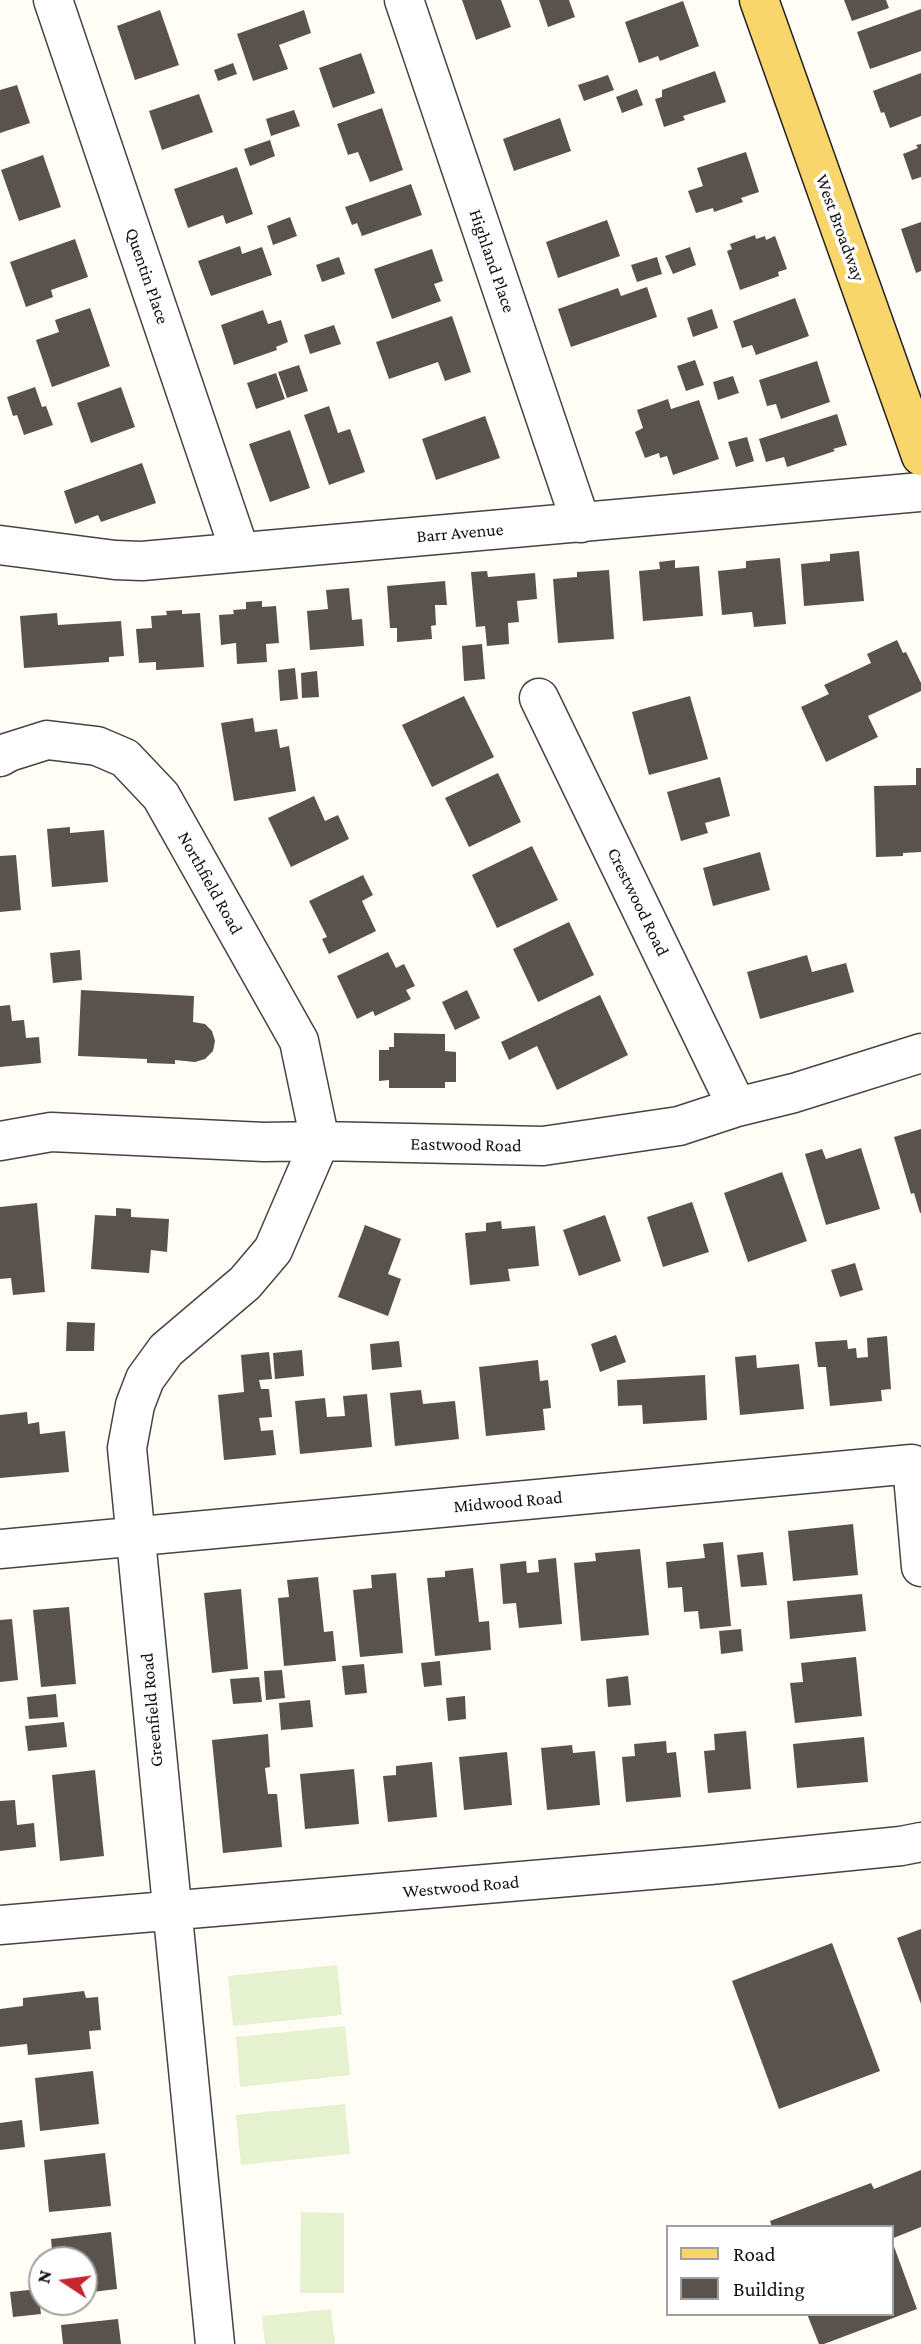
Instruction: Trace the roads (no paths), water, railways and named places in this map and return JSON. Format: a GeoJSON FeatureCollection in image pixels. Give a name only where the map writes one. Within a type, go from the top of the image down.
{"type":"FeatureCollection","features":[{"type":"Feature","properties":{"kind":"main road","name":"West Broadway"},"geometry":{"type":"LineString","coordinates":[[759,0],[912,401],[921,456]]}},
{"type":"Feature","properties":{"kind":"street","name":"Quentin Place"},"geometry":{"type":"LineString","coordinates":[[53,0],[240,552]]}},
{"type":"Feature","properties":{"kind":"street","name":"Highland Place"},"geometry":{"type":"LineString","coordinates":[[404,0],[581,523]]}},
{"type":"Feature","properties":{"kind":"street","name":"Barr Avenue"},"geometry":{"type":"LineString","coordinates":[[0,545],[142,561],[921,492]]}},
{"type":"Feature","properties":{"kind":"street","name":"Crestwood Road"},"geometry":{"type":"LineString","coordinates":[[539,698],[737,1107]]}},
{"type":"Feature","properties":{"kind":"street","name":"Northfield Road"},"geometry":{"type":"LineString","coordinates":[[0,757],[47,740],[97,746],[125,758],[161,796],[299,1041],[320,1141]]}},
{"type":"Feature","properties":{"kind":"street","name":"Eastwood Road"},"geometry":{"type":"LineString","coordinates":[[0,1141],[51,1132],[264,1142],[544,1146],[679,1126],[921,1053]]}},
{"type":"Feature","properties":{"kind":"street","name":"Greenfield Road"},"geometry":{"type":"LineString","coordinates":[[215,2344],[127,1448],[135,1405],[145,1379],[166,1350],[245,1283],[273,1250],[320,1141]]}},
{"type":"Feature","properties":{"kind":"street","name":"Midwood Road"},"geometry":{"type":"LineString","coordinates":[[0,1549],[912,1464],[921,1567]]}},
{"type":"Feature","properties":{"kind":"street","name":"Westwood Road"},"geometry":{"type":"LineString","coordinates":[[0,1925],[710,1865],[921,1842]]}}]}
